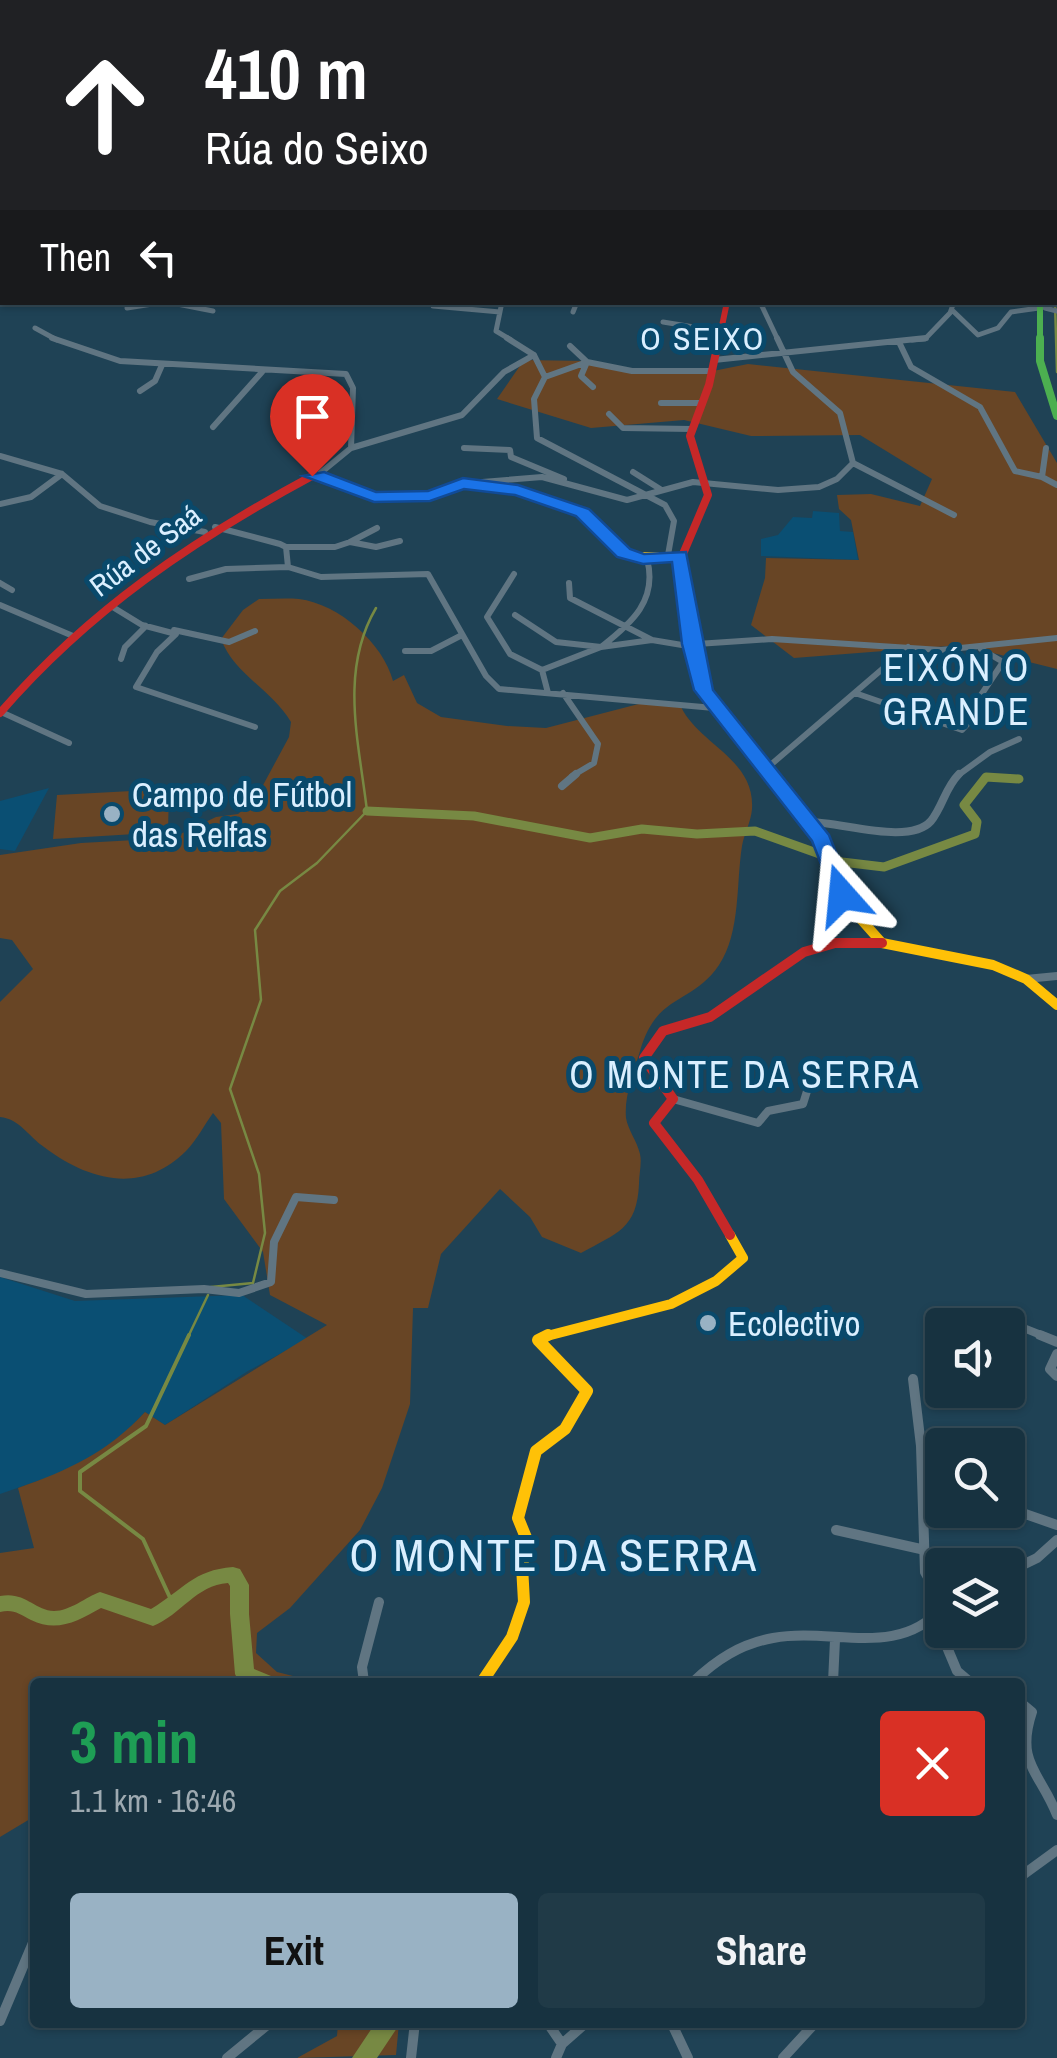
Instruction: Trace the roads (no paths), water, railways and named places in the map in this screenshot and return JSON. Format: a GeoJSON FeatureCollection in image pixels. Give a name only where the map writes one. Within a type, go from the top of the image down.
{"type":"FeatureCollection","features":[{"type":"Feature","properties":{"kind":"street"},"geometry":{"type":"LineString","coordinates":[[127,308],[146,305]]}},
{"type":"Feature","properties":{"kind":"street"},"geometry":{"type":"LineString","coordinates":[[182,305],[214,311]]}},
{"type":"Feature","properties":{"kind":"street"},"geometry":{"type":"LineString","coordinates":[[501,305],[496,331],[534,355],[545,377]]}},
{"type":"Feature","properties":{"kind":"street"},"geometry":{"type":"LineString","coordinates":[[573,312],[576,305]]}},
{"type":"Feature","properties":{"kind":"street"},"geometry":{"type":"LineString","coordinates":[[470,483],[518,490],[574,508],[598,523],[623,553],[648,559],[674,556],[704,512],[709,490],[696,468],[692,429],[704,403],[726,305]]}},
{"type":"Feature","properties":{"kind":"street"},"geometry":{"type":"LineString","coordinates":[[761,305],[793,372],[840,414],[853,463],[954,515]]}},
{"type":"Feature","properties":{"kind":"street"},"geometry":{"type":"LineString","coordinates":[[433,306],[500,312]]}},
{"type":"Feature","properties":{"kind":"street"},"geometry":{"type":"LineString","coordinates":[[882,943],[842,895],[832,860],[808,822],[714,708],[704,690],[674,556],[675,520],[665,501],[581,466],[537,438],[534,399],[545,377],[587,362],[632,371],[929,338],[953,306],[978,335],[998,328],[1011,312],[1047,307]]}},
{"type":"Feature","properties":{"kind":"street"},"geometry":{"type":"LineString","coordinates":[[1047,307],[1046,362],[1057,400]]}},
{"type":"Feature","properties":{"kind":"street"},"geometry":{"type":"LineString","coordinates":[[1047,307],[1040,361],[1057,416]]}},
{"type":"Feature","properties":{"kind":"street"},"geometry":{"type":"LineString","coordinates":[[663,322],[718,332]]}},
{"type":"Feature","properties":{"kind":"street"},"geometry":{"type":"LineString","coordinates":[[36,328],[65,345],[120,361],[346,374],[354,388],[351,448]]}},
{"type":"Feature","properties":{"kind":"street"},"geometry":{"type":"LineString","coordinates":[[899,342],[911,366],[939,378],[982,409],[1002,460],[1012,472],[1042,477],[1057,485]]}},
{"type":"Feature","properties":{"kind":"street"},"geometry":{"type":"LineString","coordinates":[[570,346],[587,362]]}},
{"type":"Feature","properties":{"kind":"street"},"geometry":{"type":"LineString","coordinates":[[534,355],[502,370],[470,411],[456,420],[396,434],[372,447],[351,448],[318,475],[374,497],[430,496],[508,476],[582,486]]}},
{"type":"Feature","properties":{"kind":"street"},"geometry":{"type":"LineString","coordinates":[[587,362],[581,376],[593,387]]}},
{"type":"Feature","properties":{"kind":"street"},"geometry":{"type":"LineString","coordinates":[[140,390],[155,381],[162,366]]}},
{"type":"Feature","properties":{"kind":"street"},"geometry":{"type":"LineString","coordinates":[[213,427],[262,372]]}},
{"type":"Feature","properties":{"kind":"street"},"geometry":{"type":"LineString","coordinates":[[661,403],[704,403]]}},
{"type":"Feature","properties":{"kind":"street"},"geometry":{"type":"LineString","coordinates":[[610,414],[623,428],[692,429]]}},
{"type":"Feature","properties":{"kind":"street"},"geometry":{"type":"LineString","coordinates":[[464,448],[510,450],[511,458],[622,500],[651,494],[666,484],[706,482],[808,491],[834,479],[853,463]]}},
{"type":"Feature","properties":{"kind":"street"},"geometry":{"type":"LineString","coordinates":[[1042,477],[1046,448]]}},
{"type":"Feature","properties":{"kind":"street"},"geometry":{"type":"LineString","coordinates":[[0,456],[62,474],[79,484],[95,504],[140,520],[210,529],[286,547],[335,547],[350,542],[372,547],[400,540]]}},
{"type":"Feature","properties":{"kind":"street"},"geometry":{"type":"LineString","coordinates":[[633,472],[660,489]]}},
{"type":"Feature","properties":{"kind":"street"},"geometry":{"type":"LineString","coordinates":[[0,504],[30,497],[62,474]]}},
{"type":"Feature","properties":{"kind":"street","name":"Rúa de Saá"},"geometry":{"type":"LineString","coordinates":[[0,712],[44,658],[160,562],[210,529],[318,475]]}},
{"type":"Feature","properties":{"kind":"street"},"geometry":{"type":"LineString","coordinates":[[350,542],[354,536],[377,528]]}},
{"type":"Feature","properties":{"kind":"street"},"geometry":{"type":"LineString","coordinates":[[286,547],[288,566]]}},
{"type":"Feature","properties":{"kind":"street"},"geometry":{"type":"LineString","coordinates":[[516,615],[556,642],[600,647],[626,626],[648,596],[652,572],[648,559]]}},
{"type":"Feature","properties":{"kind":"street"},"geometry":{"type":"LineString","coordinates":[[189,578],[226,569],[288,566],[321,578],[424,572],[456,616],[462,635],[495,687],[714,708]]}},
{"type":"Feature","properties":{"kind":"street"},"geometry":{"type":"LineString","coordinates":[[514,574],[487,617],[510,654],[542,670],[548,692]]}},
{"type":"Feature","properties":{"kind":"street"},"geometry":{"type":"LineString","coordinates":[[569,583],[570,598],[652,640]]}},
{"type":"Feature","properties":{"kind":"street"},"geometry":{"type":"LineString","coordinates":[[0,584],[12,590]]}},
{"type":"Feature","properties":{"kind":"street"},"geometry":{"type":"LineString","coordinates":[[0,605],[72,636]]}},
{"type":"Feature","properties":{"kind":"street"},"geometry":{"type":"LineString","coordinates":[[111,606],[146,626],[229,642]]}},
{"type":"Feature","properties":{"kind":"street"},"geometry":{"type":"LineString","coordinates":[[120,659],[125,647],[146,626]]}},
{"type":"Feature","properties":{"kind":"street"},"geometry":{"type":"LineString","coordinates":[[174,630],[176,634],[157,652],[136,687],[254,727]]}},
{"type":"Feature","properties":{"kind":"street"},"geometry":{"type":"LineString","coordinates":[[218,646],[255,631]]}},
{"type":"Feature","properties":{"kind":"street"},"geometry":{"type":"LineString","coordinates":[[405,652],[431,651],[462,635]]}},
{"type":"Feature","properties":{"kind":"street"},"geometry":{"type":"LineString","coordinates":[[542,670],[600,647],[652,640],[692,644],[772,638],[981,649],[1057,638]]}},
{"type":"Feature","properties":{"kind":"street"},"geometry":{"type":"LineString","coordinates":[[767,768],[908,647]]}},
{"type":"Feature","properties":{"kind":"street"},"geometry":{"type":"LineString","coordinates":[[855,693],[962,730],[981,709],[977,701],[1003,662],[981,649]]}},
{"type":"Feature","properties":{"kind":"street"},"geometry":{"type":"LineString","coordinates":[[562,693],[595,735],[598,755],[588,769],[572,774],[562,786]]}},
{"type":"Feature","properties":{"kind":"street"},"geometry":{"type":"LineString","coordinates":[[0,712],[69,743]]}},
{"type":"Feature","properties":{"kind":"street"},"geometry":{"type":"LineString","coordinates":[[808,822],[825,820],[884,831],[921,828],[938,813],[950,784],[988,751],[1019,738]]}},
{"type":"Feature","properties":{"kind":"street"},"geometry":{"type":"LineString","coordinates":[[812,1074],[803,1104],[768,1111],[758,1124],[673,1100],[644,1058],[649,1039],[667,1025],[704,1021],[764,982],[768,970],[822,945],[882,943],[984,962],[1026,979],[1057,1005]]}},
{"type":"Feature","properties":{"kind":"street"},"geometry":{"type":"LineString","coordinates":[[1026,979],[1057,976]]}},
{"type":"Feature","properties":{"kind":"street"},"geometry":{"type":"LineString","coordinates":[[485,1678],[512,1637],[524,1602],[522,1566],[528,1540],[518,1518],[536,1450],[561,1434],[587,1391],[540,1344],[541,1338],[593,1319],[637,1315],[712,1288],[743,1258],[698,1180],[654,1123],[673,1100]]}},
{"type":"Feature","properties":{"kind":"street"},"geometry":{"type":"LineString","coordinates":[[0,1273],[86,1294],[204,1288],[222,1293],[259,1292],[271,1282],[274,1242],[296,1197],[334,1200]]}},
{"type":"Feature","properties":{"kind":"street"},"geometry":{"type":"LineString","coordinates":[[1025,1329],[1057,1342]]}},
{"type":"Feature","properties":{"kind":"street"},"geometry":{"type":"LineString","coordinates":[[1057,1354],[1050,1369],[1057,1376]]}},
{"type":"Feature","properties":{"kind":"street"},"geometry":{"type":"LineString","coordinates":[[836,1530],[925,1550],[922,1446],[913,1379]]}},
{"type":"Feature","properties":{"kind":"street"},"geometry":{"type":"LineString","coordinates":[[1025,1514],[1057,1525]]}},
{"type":"Feature","properties":{"kind":"street"},"geometry":{"type":"LineString","coordinates":[[1025,1564],[1057,1540]]}},
{"type":"Feature","properties":{"kind":"street"},"geometry":{"type":"LineString","coordinates":[[363,1678],[362,1667],[379,1602]]}},
{"type":"Feature","properties":{"kind":"street"},"geometry":{"type":"LineString","coordinates":[[697,1678],[715,1660],[770,1638],[835,1640],[885,1636],[925,1624]]}},
{"type":"Feature","properties":{"kind":"street"},"geometry":{"type":"LineString","coordinates":[[833,1678],[835,1640]]}},
{"type":"Feature","properties":{"kind":"street"},"geometry":{"type":"LineString","coordinates":[[947,1648],[956,1671],[965,1678]]}},
{"type":"Feature","properties":{"kind":"street"},"geometry":{"type":"LineString","coordinates":[[1025,1706],[1032,1712],[1025,1728]]}},
{"type":"Feature","properties":{"kind":"street"},"geometry":{"type":"LineString","coordinates":[[1025,1767],[1057,1815]]}},
{"type":"Feature","properties":{"kind":"street"},"geometry":{"type":"LineString","coordinates":[[1025,1873],[1057,1850]]}},
{"type":"Feature","properties":{"kind":"street"},"geometry":{"type":"LineString","coordinates":[[0,2022],[30,1950]]}},
{"type":"Feature","properties":{"kind":"street"},"geometry":{"type":"LineString","coordinates":[[227,2058],[264,2028]]}},
{"type":"Feature","properties":{"kind":"street"},"geometry":{"type":"LineString","coordinates":[[412,2058],[414,2028]]}},
{"type":"Feature","properties":{"kind":"street"},"geometry":{"type":"LineString","coordinates":[[552,2028],[562,2044]]}},
{"type":"Feature","properties":{"kind":"street"},"geometry":{"type":"LineString","coordinates":[[556,2058],[562,2044],[579,2028]]}},
{"type":"Feature","properties":{"kind":"street"},"geometry":{"type":"LineString","coordinates":[[674,2028],[688,2058]]}},
{"type":"Feature","properties":{"kind":"street"},"geometry":{"type":"LineString","coordinates":[[783,2058],[810,2028]]}},
{"type":"Feature","properties":{"kind":"waterway"},"geometry":{"type":"LineString","coordinates":[[1055,305],[1057,372]]}},
{"type":"Feature","properties":{"kind":"waterway"},"geometry":{"type":"LineString","coordinates":[[211,1287],[253,1283],[265,1233],[259,1174],[230,1089],[261,1000],[255,930],[280,891],[317,863],[367,811],[355,682],[365,632],[376,608]]}},
{"type":"Feature","properties":{"kind":"waterway"},"geometry":{"type":"LineString","coordinates":[[367,811],[474,816],[590,838],[642,829],[697,834],[755,831],[842,862],[884,867],[975,834],[977,822],[964,805],[986,777],[1019,779]]}},
{"type":"Feature","properties":{"kind":"waterway"},"geometry":{"type":"LineString","coordinates":[[188,1337],[208,1295]]}},
{"type":"Feature","properties":{"kind":"waterway"},"geometry":{"type":"LineString","coordinates":[[172,1602],[143,1539],[80,1491],[80,1472],[146,1426],[189,1335]]}},
{"type":"Feature","properties":{"kind":"waterway"},"geometry":{"type":"LineString","coordinates":[[0,1604],[17,1603],[53,1619],[72,1615],[100,1600],[153,1618],[196,1584],[233,1575],[240,1585],[245,1674],[254,1678]]}},
{"type":"Feature","properties":{"kind":"waterway"},"geometry":{"type":"LineString","coordinates":[[363,2058],[386,2028]]}},
{"type":"Feature","properties":{"kind":"place","name":"Campo de Fútbol das Relfas"},"geometry":{"type":"Point","coordinates":[112,814]}},
{"type":"Feature","properties":{"kind":"place","name":"Ecolectivo"},"geometry":{"type":"Point","coordinates":[708,1323]}},
{"type":"Feature","properties":{"kind":"district","name":"O SEIXO"},"geometry":{"type":"Point","coordinates":[703,338]}},
{"type":"Feature","properties":{"kind":"district","name":"EIXÓN O GRANDE"},"geometry":{"type":"Point","coordinates":[957,689]}},
{"type":"Feature","properties":{"kind":"district","name":"O MONTE DA SERRA"},"geometry":{"type":"Point","coordinates":[745,1074]}},
{"type":"Feature","properties":{"kind":"district","name":"O MONTE DA SERRA"},"geometry":{"type":"Point","coordinates":[554,1554]}}]}
